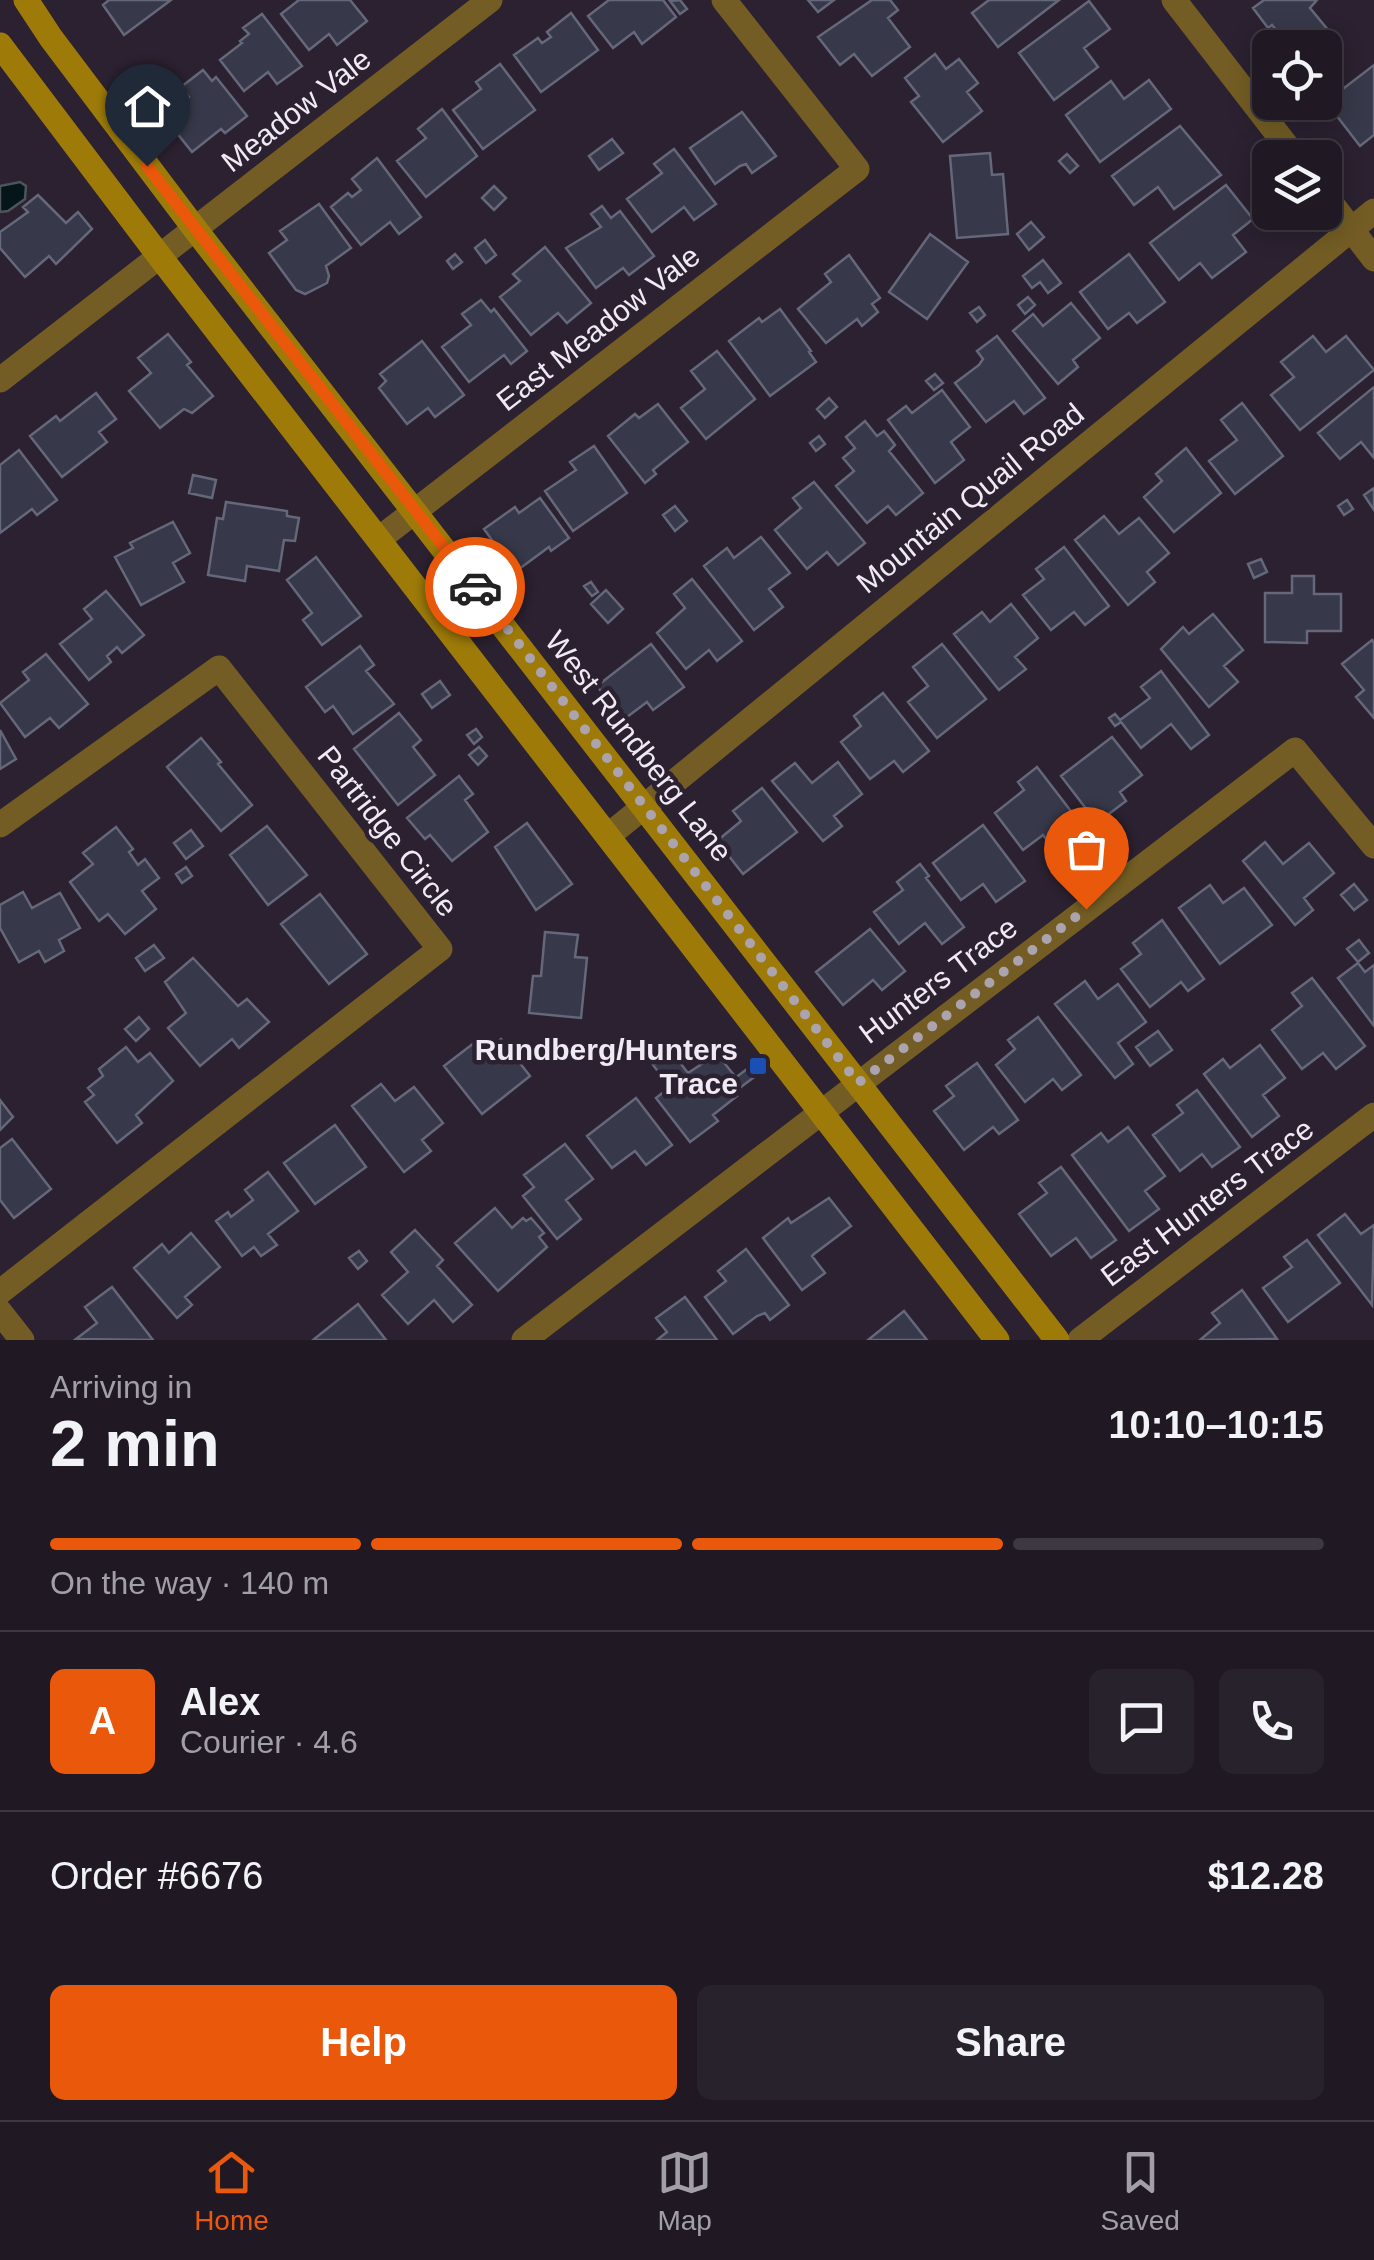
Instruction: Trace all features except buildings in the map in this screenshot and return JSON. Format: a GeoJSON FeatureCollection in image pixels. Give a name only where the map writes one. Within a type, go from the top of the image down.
{"type":"FeatureCollection","features":[{"type":"Feature","properties":{"kind":"main road","name":"West Rundberg Lane"},"geometry":{"type":"LineString","coordinates":[[26,0],[195,229],[1057,1340]]}},
{"type":"Feature","properties":{"kind":"main road"},"geometry":{"type":"LineString","coordinates":[[0,44],[160,257],[997,1340]]}},
{"type":"Feature","properties":{"kind":"street","name":"Meadow Vale"},"geometry":{"type":"LineString","coordinates":[[0,380],[490,0]]}},
{"type":"Feature","properties":{"kind":"street","name":"East Meadow Vale"},"geometry":{"type":"LineString","coordinates":[[378,539],[857,169],[724,0]]}},
{"type":"Feature","properties":{"kind":"street"},"geometry":{"type":"LineString","coordinates":[[1174,0],[1282,140]]}},
{"type":"Feature","properties":{"kind":"street","name":"Mountain Quail Road"},"geometry":{"type":"LineString","coordinates":[[608,836],[1374,210]]}},
{"type":"Feature","properties":{"kind":"street"},"geometry":{"type":"LineString","coordinates":[[1342,218],[1374,259]]}},
{"type":"Feature","properties":{"kind":"street","name":"Partridge Circle"},"geometry":{"type":"LineString","coordinates":[[0,825],[219,668],[440,949],[0,1292]]}},
{"type":"Feature","properties":{"kind":"street","name":"Hunters Trace"},"geometry":{"type":"LineString","coordinates":[[524,1340],[1295,750],[1374,846]]}},
{"type":"Feature","properties":{"kind":"street","name":"East Hunters Trace"},"geometry":{"type":"LineString","coordinates":[[1080,1340],[1374,1115]]}},
{"type":"Feature","properties":{"kind":"street"},"geometry":{"type":"LineString","coordinates":[[0,1312],[22,1340]]}},
{"type":"Feature","properties":{"kind":"shaded area"},"geometry":{"type":"Polygon","coordinates":[[[20,182],[26,186],[25,199],[0,212],[0,186],[20,182]]]}},
{"type":"Feature","properties":{"kind":"way so far"},"geometry":{"type":"LineString","coordinates":[[475,587],[858,1083],[1086,909]]}},
{"type":"Feature","properties":{"kind":"place","name":"Rundberg/Hunters Trace"},"geometry":{"type":"Point","coordinates":[758,1066]}},
{"type":"Feature","properties":{"kind":"route"},"geometry":{"type":"LineString","coordinates":[[147,166],[475,587]]}}]}
